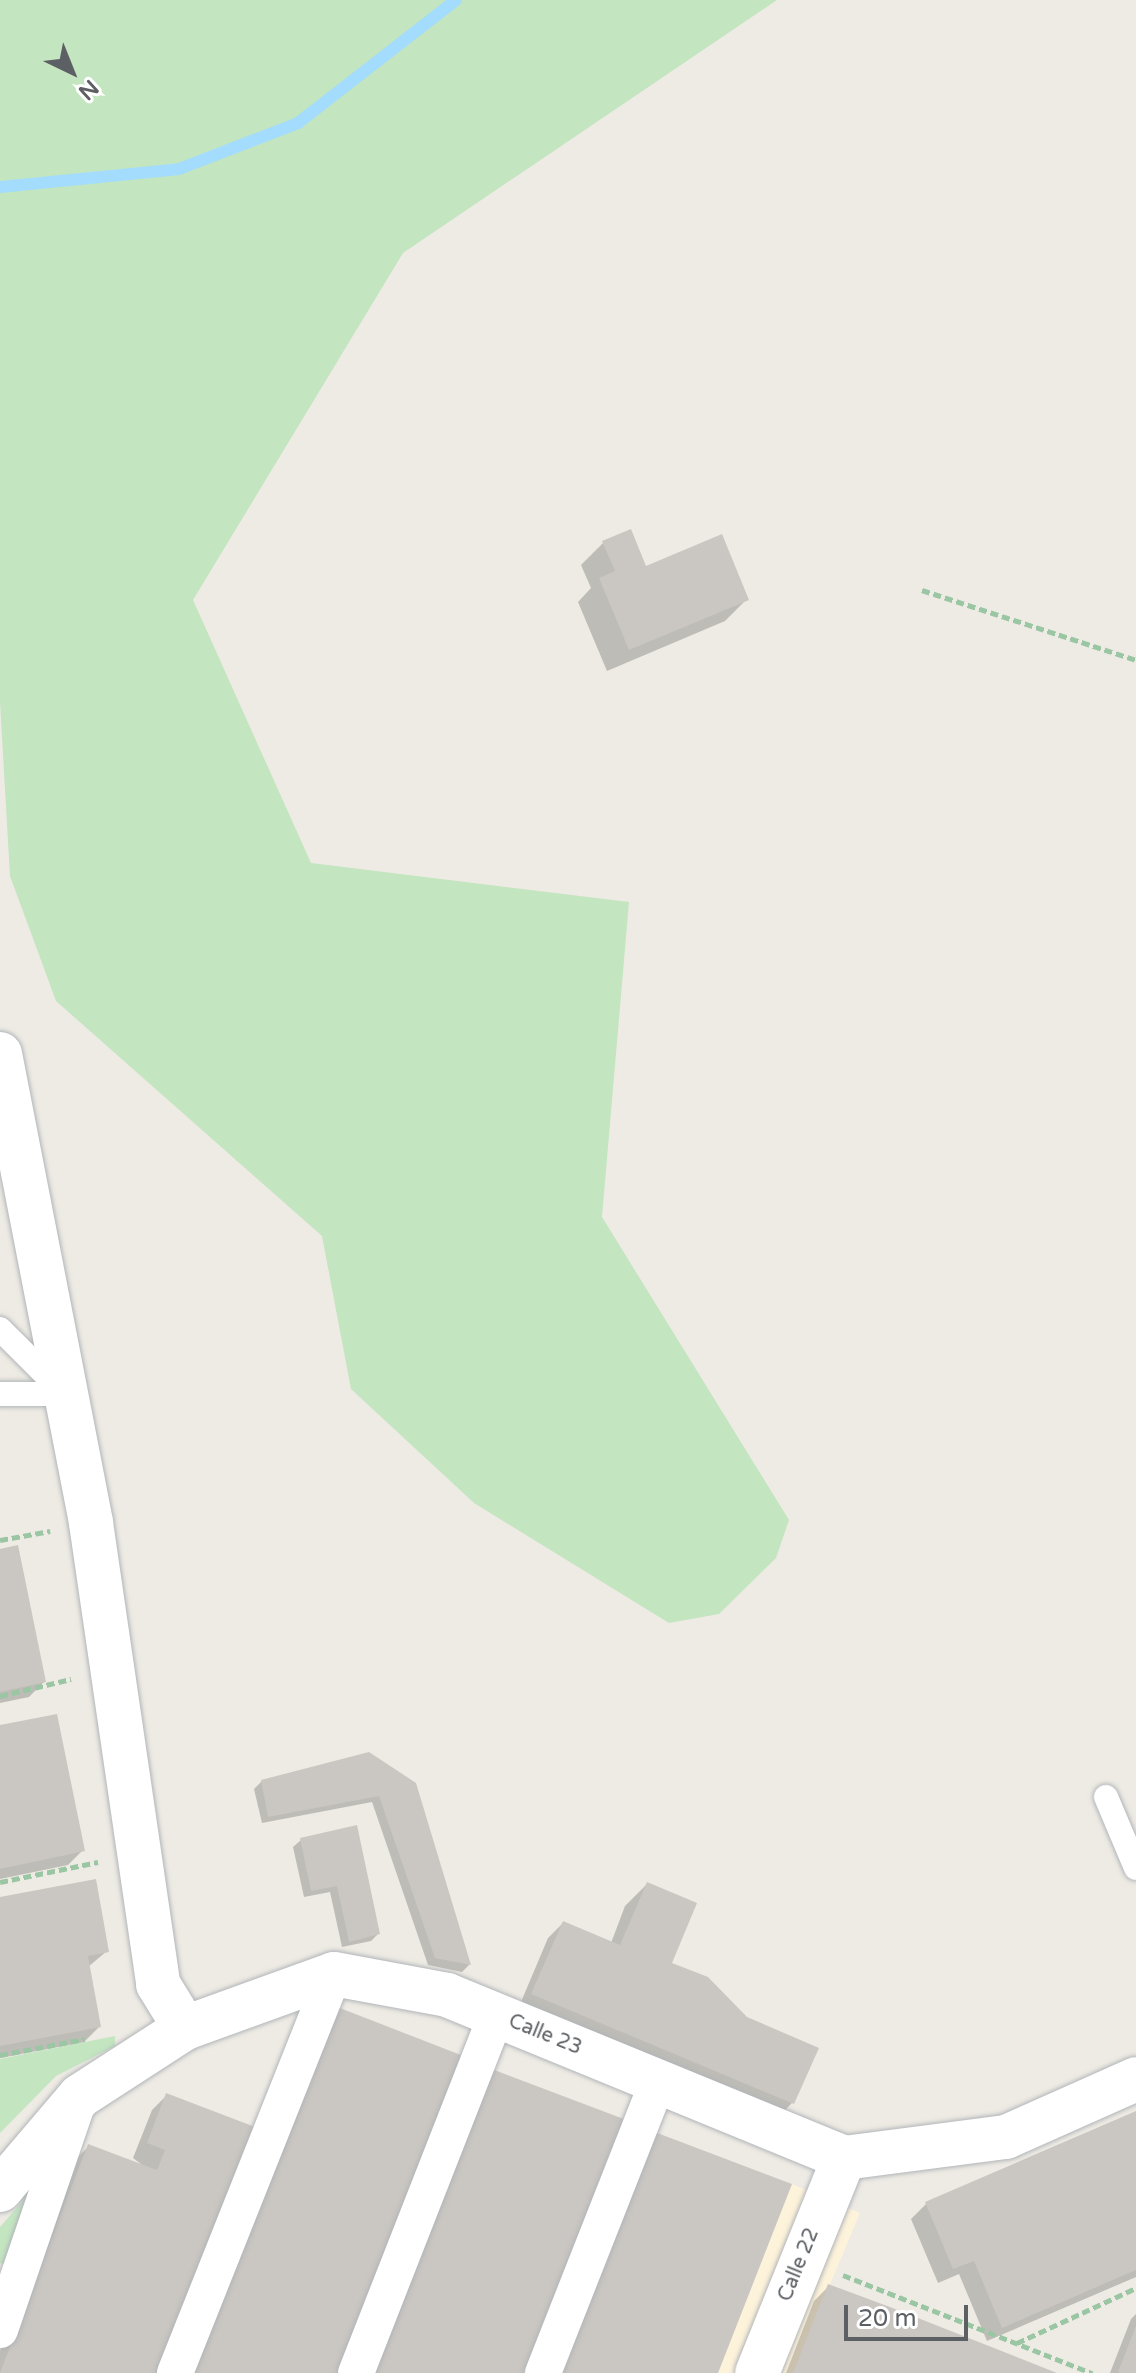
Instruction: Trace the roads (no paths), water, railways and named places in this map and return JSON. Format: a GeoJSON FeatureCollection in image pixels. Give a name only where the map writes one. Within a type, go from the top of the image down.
{"type":"FeatureCollection","features":[{"type":"Feature","properties":{"kind":"street"},"geometry":{"type":"LineString","coordinates":[[0,1054],[115,1669],[134,1854],[158,1984],[185,2028]]}},
{"type":"Feature","properties":{"kind":"street"},"geometry":{"type":"LineString","coordinates":[[0,2190],[80,2096],[185,2028],[334,1974]]}},
{"type":"Feature","properties":{"kind":"street"},"geometry":{"type":"LineString","coordinates":[[175,2373],[334,1974]]}},
{"type":"Feature","properties":{"kind":"street","name":"Calle 23"},"geometry":{"type":"LineString","coordinates":[[334,1974],[447,1995],[844,2158],[916,2154],[1006,2137],[1136,2079]]}},
{"type":"Feature","properties":{"kind":"street"},"geometry":{"type":"LineString","coordinates":[[356,2373],[496,2015]]}},
{"type":"Feature","properties":{"kind":"street"},"geometry":{"type":"LineString","coordinates":[[543,2373],[658,2081]]}},
{"type":"Feature","properties":{"kind":"street"},"geometry":{"type":"LineString","coordinates":[[0,2330],[80,2096]]}},
{"type":"Feature","properties":{"kind":"street","name":"Calle 22"},"geometry":{"type":"LineString","coordinates":[[757,2373],[844,2158]]}},
{"type":"Feature","properties":{"kind":"lane"},"geometry":{"type":"LineString","coordinates":[[0,1329],[65,1394]]}},
{"type":"Feature","properties":{"kind":"lane"},"geometry":{"type":"LineString","coordinates":[[0,1394],[65,1394]]}},
{"type":"Feature","properties":{"kind":"lane"},"geometry":{"type":"LineString","coordinates":[[1106,1797],[1136,1868]]}},
{"type":"Feature","properties":{"kind":"waterway"},"geometry":{"type":"LineString","coordinates":[[0,187],[179,169],[298,123],[456,0]]}}]}
